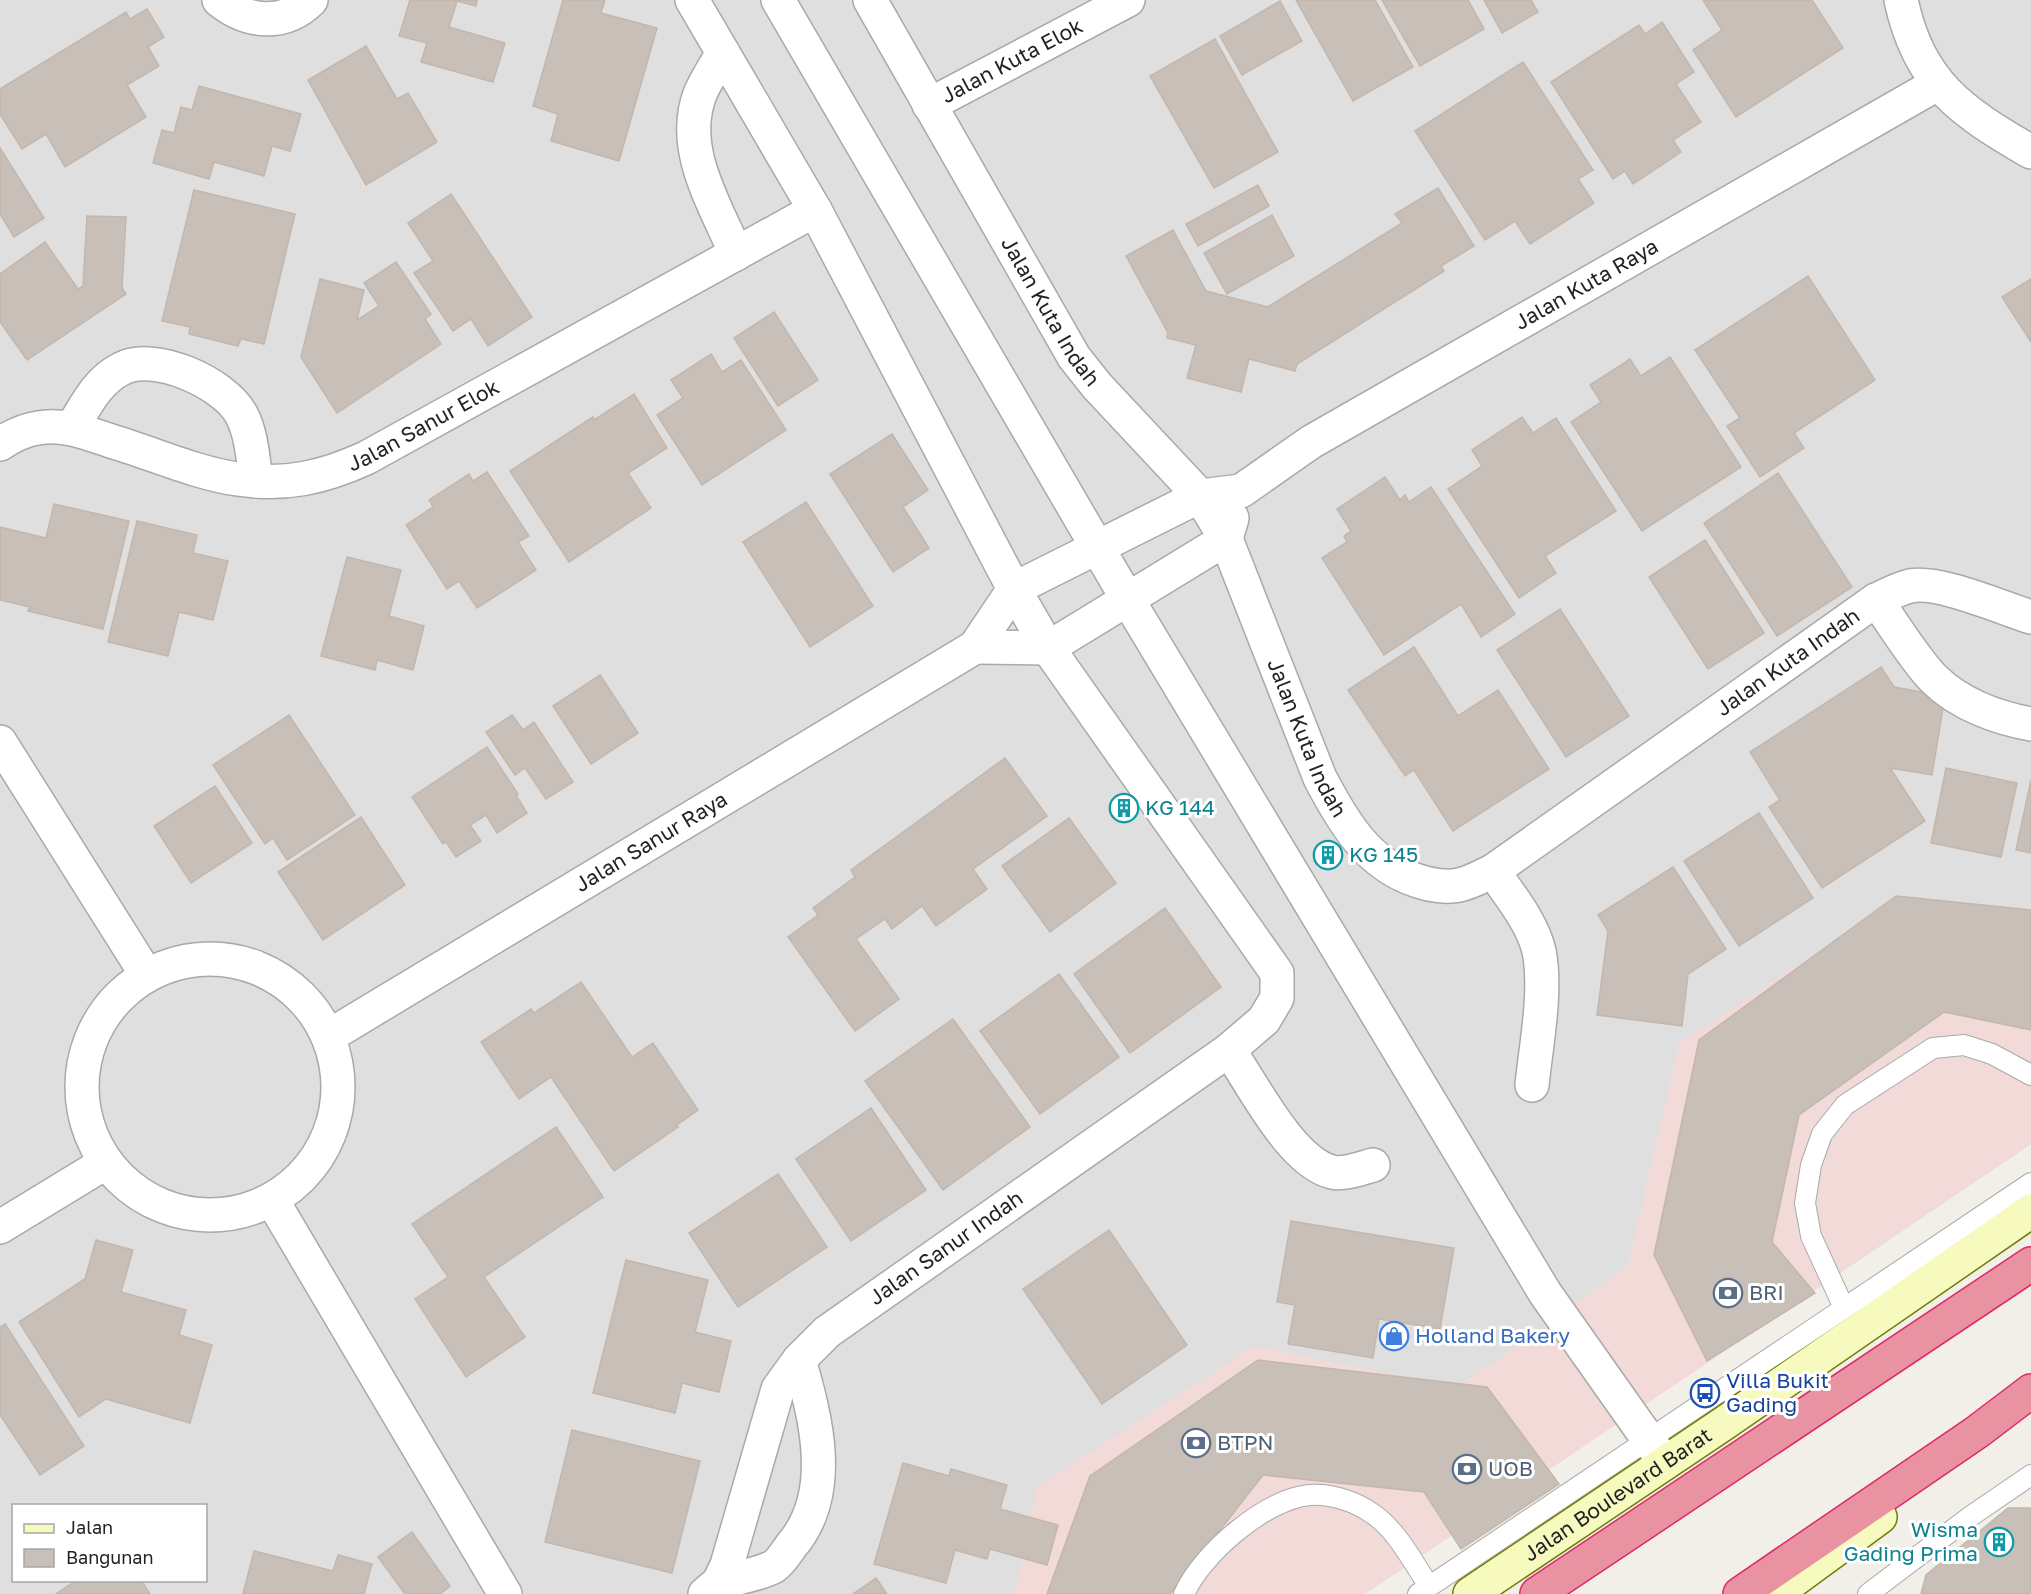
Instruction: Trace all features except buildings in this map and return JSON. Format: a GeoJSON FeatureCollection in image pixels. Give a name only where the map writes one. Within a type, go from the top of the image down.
{"type":"FeatureCollection","features":[{"type":"Feature","properties":{"kind":"highway"},"geometry":{"type":"LineString","coordinates":[[1537,1594],[2031,1263]]}},
{"type":"Feature","properties":{"kind":"highway"},"geometry":{"type":"LineString","coordinates":[[1740,1594],[1977,1432],[2031,1391]]}},
{"type":"Feature","properties":{"kind":"main road","name":"Jalan Boulevard Barat"},"geometry":{"type":"LineString","coordinates":[[1470,1594],[1657,1452],[2031,1211]]}},
{"type":"Feature","properties":{"kind":"main road"},"geometry":{"type":"LineString","coordinates":[[1775,1594],[1806,1584],[2031,1410]]}},
{"type":"Feature","properties":{"kind":"street"},"geometry":{"type":"LineString","coordinates":[[219,0],[240,15],[268,21],[302,9],[311,0]]}},
{"type":"Feature","properties":{"kind":"street"},"geometry":{"type":"LineString","coordinates":[[692,0],[814,210],[1014,589],[1048,648]]}},
{"type":"Feature","properties":{"kind":"street"},"geometry":{"type":"LineString","coordinates":[[778,0],[1128,600],[1545,1293],[1657,1452]]}},
{"type":"Feature","properties":{"kind":"street","name":"Jalan Kuta Indah"},"geometry":{"type":"LineString","coordinates":[[870,0],[1074,357],[1097,386],[1200,496],[1226,539],[1320,778],[1337,812],[1356,840],[1399,875],[1428,884],[1458,886],[1493,871],[1876,600],[1912,586],[1938,587],[2031,617]]}},
{"type":"Feature","properties":{"kind":"street","name":"Jalan Kuta Elok"},"geometry":{"type":"LineString","coordinates":[[929,105],[1128,0]]}},
{"type":"Feature","properties":{"kind":"street"},"geometry":{"type":"LineString","coordinates":[[1901,0],[1907,28],[1936,84],[1960,106],[2031,152]]}},
{"type":"Feature","properties":{"kind":"street"},"geometry":{"type":"LineString","coordinates":[[723,53],[700,95],[693,131],[694,154],[736,254]]}},
{"type":"Feature","properties":{"kind":"street","name":"Jalan Kuta Raya"},"geometry":{"type":"LineString","coordinates":[[1096,545],[1200,496],[1240,491],[1311,442],[1936,84]]}},
{"type":"Feature","properties":{"kind":"street","name":"Jalan Sanur Elok"},"geometry":{"type":"LineString","coordinates":[[0,444],[13,435],[38,428],[72,428],[218,475],[256,481],[305,480],[332,473],[366,458],[814,210]]}},
{"type":"Feature","properties":{"kind":"street"},"geometry":{"type":"LineString","coordinates":[[72,428],[92,395],[106,379],[121,368],[138,363],[162,365],[211,386],[231,401],[241,414],[248,434],[256,481]]}},
{"type":"Feature","properties":{"kind":"street"},"geometry":{"type":"LineString","coordinates":[[975,646],[1048,648],[1226,539],[1240,491]]}},
{"type":"Feature","properties":{"kind":"street","name":"Jalan Sanur Raya"},"geometry":{"type":"LineString","coordinates":[[329,1036],[975,646],[1014,589],[1096,545]]}},
{"type":"Feature","properties":{"kind":"street"},"geometry":{"type":"LineString","coordinates":[[1876,600],[1934,679],[1961,699],[1985,711],[2031,724]]}},
{"type":"Feature","properties":{"kind":"street","name":"Jalan Sanur Indah"},"geometry":{"type":"LineString","coordinates":[[712,1588],[734,1547],[778,1389],[799,1360],[827,1332],[1229,1050],[1264,1020],[1277,998],[1277,973],[1048,648]]}},
{"type":"Feature","properties":{"kind":"street"},"geometry":{"type":"LineString","coordinates":[[0,741],[146,974]]}},
{"type":"Feature","properties":{"kind":"street"},"geometry":{"type":"LineString","coordinates":[[1493,871],[1527,921],[1539,951],[1541,989],[1532,1085]]}},
{"type":"Feature","properties":{"kind":"street"},"geometry":{"type":"LineString","coordinates":[[216,957],[251,964],[283,980],[310,1004],[329,1036],[338,1072],[336,1110],[324,1146],[302,1177],[272,1200],[237,1213],[200,1216],[164,1208],[131,1190],[105,1163],[87,1122],[81,1096],[83,1060],[97,1026],[118,996],[146,974],[180,961],[216,957]]}},
{"type":"Feature","properties":{"kind":"street"},"geometry":{"type":"LineString","coordinates":[[1229,1050],[1296,1150],[1314,1166],[1335,1173],[1373,1166]]}},
{"type":"Feature","properties":{"kind":"street"},"geometry":{"type":"LineString","coordinates":[[0,1227],[105,1163]]}},
{"type":"Feature","properties":{"kind":"street"},"geometry":{"type":"LineString","coordinates":[[272,1200],[505,1594]]}},
{"type":"Feature","properties":{"kind":"street"},"geometry":{"type":"LineString","coordinates":[[712,1588],[775,1566],[798,1539],[810,1513],[817,1477],[818,1441],[799,1360]]}},
{"type":"Feature","properties":{"kind":"lane"},"geometry":{"type":"LineString","coordinates":[[1844,1308],[1811,1236],[1805,1203],[1811,1165],[1822,1134],[1845,1105],[1933,1048],[1964,1046],[1992,1054],[2031,1075]]}},
{"type":"Feature","properties":{"kind":"lane"},"geometry":{"type":"LineString","coordinates":[[1184,1594],[1207,1560],[1229,1538],[1267,1512],[1309,1495],[1351,1502],[1371,1512],[1391,1530],[1423,1590],[1657,1452],[1844,1308],[2031,1183]]}},
{"type":"Feature","properties":{"kind":"lane"},"geometry":{"type":"LineString","coordinates":[[1868,1594],[1971,1516],[2031,1475]]}},
{"type":"Feature","properties":{"kind":"shaded area"},"geometry":{"type":"Polygon","coordinates":[[[0,0],[2031,0],[2031,1144],[1365,1594],[0,1594],[0,0]]]}},
{"type":"Feature","properties":{"kind":"shaded area"},"geometry":{"type":"Polygon","coordinates":[[[1900,898],[2031,924],[2031,1144],[1365,1594],[1015,1594],[1037,1487],[1254,1346],[1455,1388],[1532,1336],[1628,1265],[1679,1044],[1900,898]]]}},
{"type":"Feature","properties":{"kind":"place","name":"KG 144"},"geometry":{"type":"Point","coordinates":[1124,808]}},
{"type":"Feature","properties":{"kind":"place","name":"KG 145"},"geometry":{"type":"Point","coordinates":[1328,855]}},
{"type":"Feature","properties":{"kind":"place","name":"BRI"},"geometry":{"type":"Point","coordinates":[1728,1293]}},
{"type":"Feature","properties":{"kind":"place","name":"Holland Bakery"},"geometry":{"type":"Point","coordinates":[1394,1336]}},
{"type":"Feature","properties":{"kind":"place","name":"Villa Bukit Gading"},"geometry":{"type":"Point","coordinates":[1705,1393]}},
{"type":"Feature","properties":{"kind":"place","name":"BTPN"},"geometry":{"type":"Point","coordinates":[1196,1443]}},
{"type":"Feature","properties":{"kind":"place","name":"UOB"},"geometry":{"type":"Point","coordinates":[1467,1469]}},
{"type":"Feature","properties":{"kind":"place","name":"Wisma Gading Prima"},"geometry":{"type":"Point","coordinates":[1999,1542]}}]}
